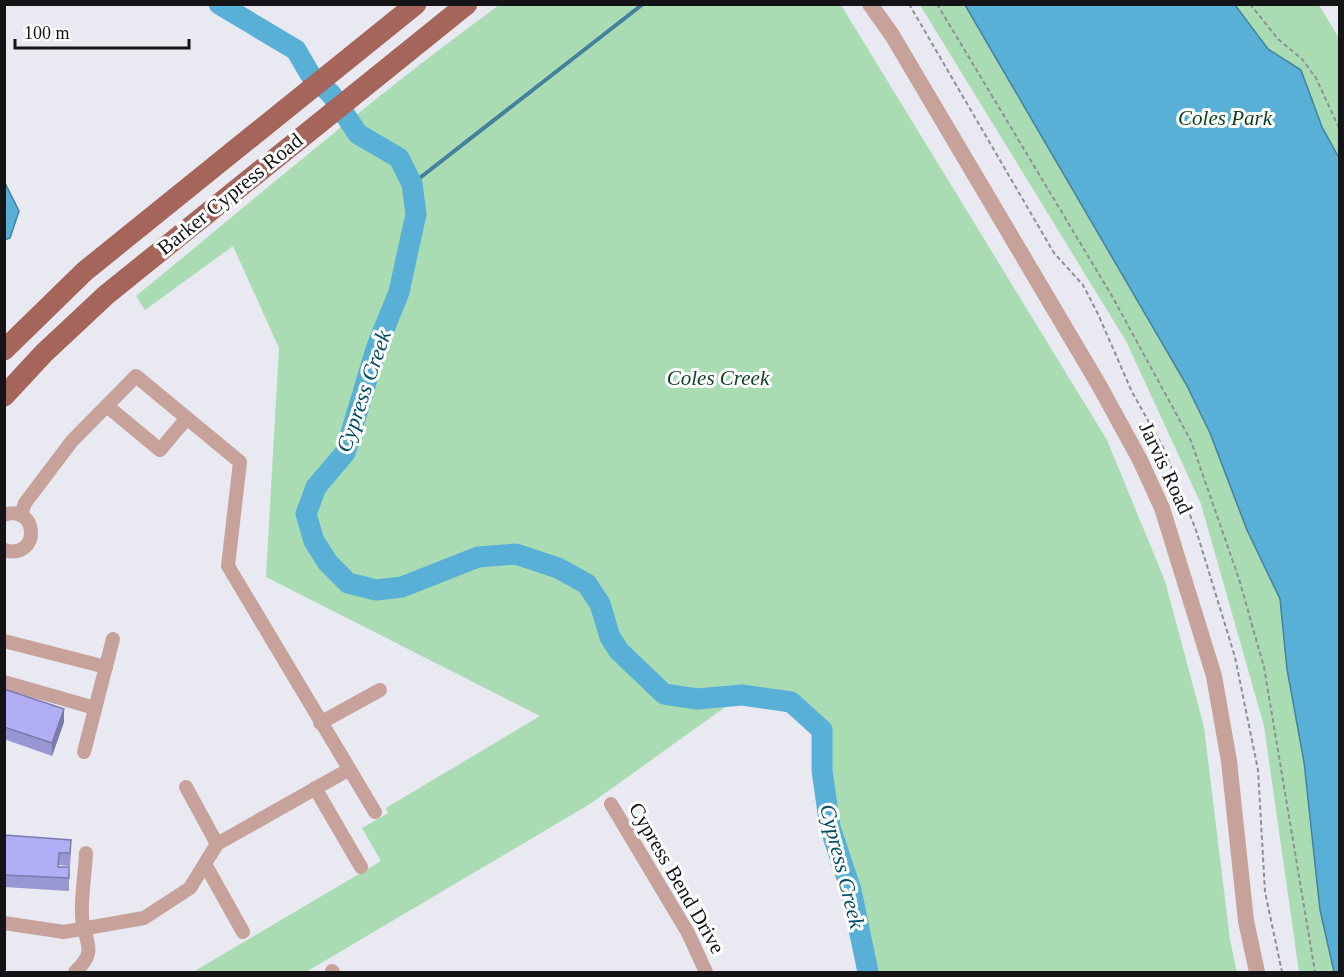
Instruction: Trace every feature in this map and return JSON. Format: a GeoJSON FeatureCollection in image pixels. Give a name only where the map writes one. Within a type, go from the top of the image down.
{"type":"FeatureCollection","features":[{"type":"Feature","properties":{"kind":"main road","name":"Barker Cypress Road"},"geometry":{"type":"LineString","coordinates":[[4,350],[85,272],[416,4]]}},
{"type":"Feature","properties":{"kind":"main road","name":"Barker Cypress Road"},"geometry":{"type":"LineString","coordinates":[[4,396],[44,353],[105,295],[467,4]]}},
{"type":"Feature","properties":{"kind":"main road"},"geometry":{"type":"LineString","coordinates":[[85,272],[105,295]]}},
{"type":"Feature","properties":{"kind":"street","name":"Jarvis Road"},"geometry":{"type":"LineString","coordinates":[[870,4],[892,35],[1100,385],[1140,460],[1162,508],[1214,676],[1229,761],[1246,921],[1257,972]]}},
{"type":"Feature","properties":{"kind":"street","name":"Jarvis Road"},"geometry":{"type":"LineString","coordinates":[[878,4],[892,35]]}},
{"type":"Feature","properties":{"kind":"street"},"geometry":{"type":"LineString","coordinates":[[21,515],[25,503],[72,441],[136,376],[240,462],[228,566],[375,812]]}},
{"type":"Feature","properties":{"kind":"street"},"geometry":{"type":"LineString","coordinates":[[107,406],[160,450],[187,418]]}},
{"type":"Feature","properties":{"kind":"street"},"geometry":{"type":"LineString","coordinates":[[4,515],[21,515],[30,525],[31,538],[23,549],[4,550]]}},
{"type":"Feature","properties":{"kind":"street"},"geometry":{"type":"LineString","coordinates":[[84,752],[113,639]]}},
{"type":"Feature","properties":{"kind":"street"},"geometry":{"type":"LineString","coordinates":[[4,641],[106,667]]}},
{"type":"Feature","properties":{"kind":"street"},"geometry":{"type":"LineString","coordinates":[[4,682],[95,708]]}},
{"type":"Feature","properties":{"kind":"street"},"geometry":{"type":"LineString","coordinates":[[320,723],[380,690]]}},
{"type":"Feature","properties":{"kind":"street"},"geometry":{"type":"LineString","coordinates":[[4,923],[64,932],[86,930],[144,918],[190,888],[217,844],[348,770]]}},
{"type":"Feature","properties":{"kind":"street"},"geometry":{"type":"LineString","coordinates":[[186,787],[217,844]]}},
{"type":"Feature","properties":{"kind":"street"},"geometry":{"type":"LineString","coordinates":[[315,788],[361,867]]}},
{"type":"Feature","properties":{"kind":"street","name":"Cypress Bend Drive"},"geometry":{"type":"LineString","coordinates":[[611,804],[687,933],[706,972]]}},
{"type":"Feature","properties":{"kind":"street"},"geometry":{"type":"LineString","coordinates":[[75,972],[87,962],[89,942],[81,918],[86,853]]}},
{"type":"Feature","properties":{"kind":"street"},"geometry":{"type":"LineString","coordinates":[[205,864],[243,932]]}},
{"type":"Feature","properties":{"kind":"path"},"geometry":{"type":"LineString","coordinates":[[937,4],[1112,296],[1191,441],[1239,579],[1264,667],[1315,972]]}},
{"type":"Feature","properties":{"kind":"path"},"geometry":{"type":"LineString","coordinates":[[1251,4],[1278,39],[1302,59],[1316,78],[1340,130]]}},
{"type":"Feature","properties":{"kind":"green space","name":"Coles Creek"},"geometry":{"type":"Polygon","coordinates":[[[499,5],[841,5],[1107,440],[1165,581],[1204,727],[1230,940],[1237,972],[868,972],[851,890],[830,827],[822,770],[822,730],[791,702],[742,695],[590,804],[306,972],[193,972],[381,861],[362,828],[388,813],[386,808],[540,716],[266,577],[279,348],[233,246],[145,310],[136,296],[361,111],[499,5]]]}},
{"type":"Feature","properties":{"kind":"green space","name":"Coles Park"},"geometry":{"type":"Polygon","coordinates":[[[920,5],[1319,5],[1339,38],[1339,972],[1299,972],[1264,726],[1201,504],[1126,341],[920,5]]]}},
{"type":"Feature","properties":{"kind":"water"},"geometry":{"type":"Polygon","coordinates":[[[965,5],[1235,5],[1268,49],[1301,70],[1322,127],[1339,158],[1339,972],[1334,972],[1320,910],[1304,762],[1287,669],[1280,599],[1247,530],[1210,433],[1186,384],[965,5]]]}},
{"type":"Feature","properties":{"kind":"water"},"geometry":{"type":"Polygon","coordinates":[[[5,183],[19,211],[10,238],[5,240],[5,183]]]}},
{"type":"Feature","properties":{"kind":"building"},"geometry":{"type":"Polygon","coordinates":[[[4,689],[64,709],[52,743],[4,727],[4,689]]]}},
{"type":"Feature","properties":{"kind":"building"},"geometry":{"type":"Polygon","coordinates":[[[4,835],[71,840],[70,853],[59,853],[58,867],[69,867],[69,878],[4,875],[4,835]]]}},
{"type":"Feature","properties":{"kind":"waterway","name":"Cypress Creek"},"geometry":{"type":"LineString","coordinates":[[219,4],[296,50],[310,74],[331,94],[358,134],[399,158],[412,184],[416,214],[399,292],[376,349],[345,453],[316,487],[306,514],[314,541],[328,563],[348,583],[376,590],[402,587],[478,557],[516,554],[558,568],[587,584],[600,604],[610,637],[619,651],[664,694],[697,699],[742,695],[791,702],[822,730],[822,770],[830,827],[851,890],[868,972]]}},
{"type":"Feature","properties":{"kind":"waterway"},"geometry":{"type":"LineString","coordinates":[[412,184],[643,4]]}}]}
